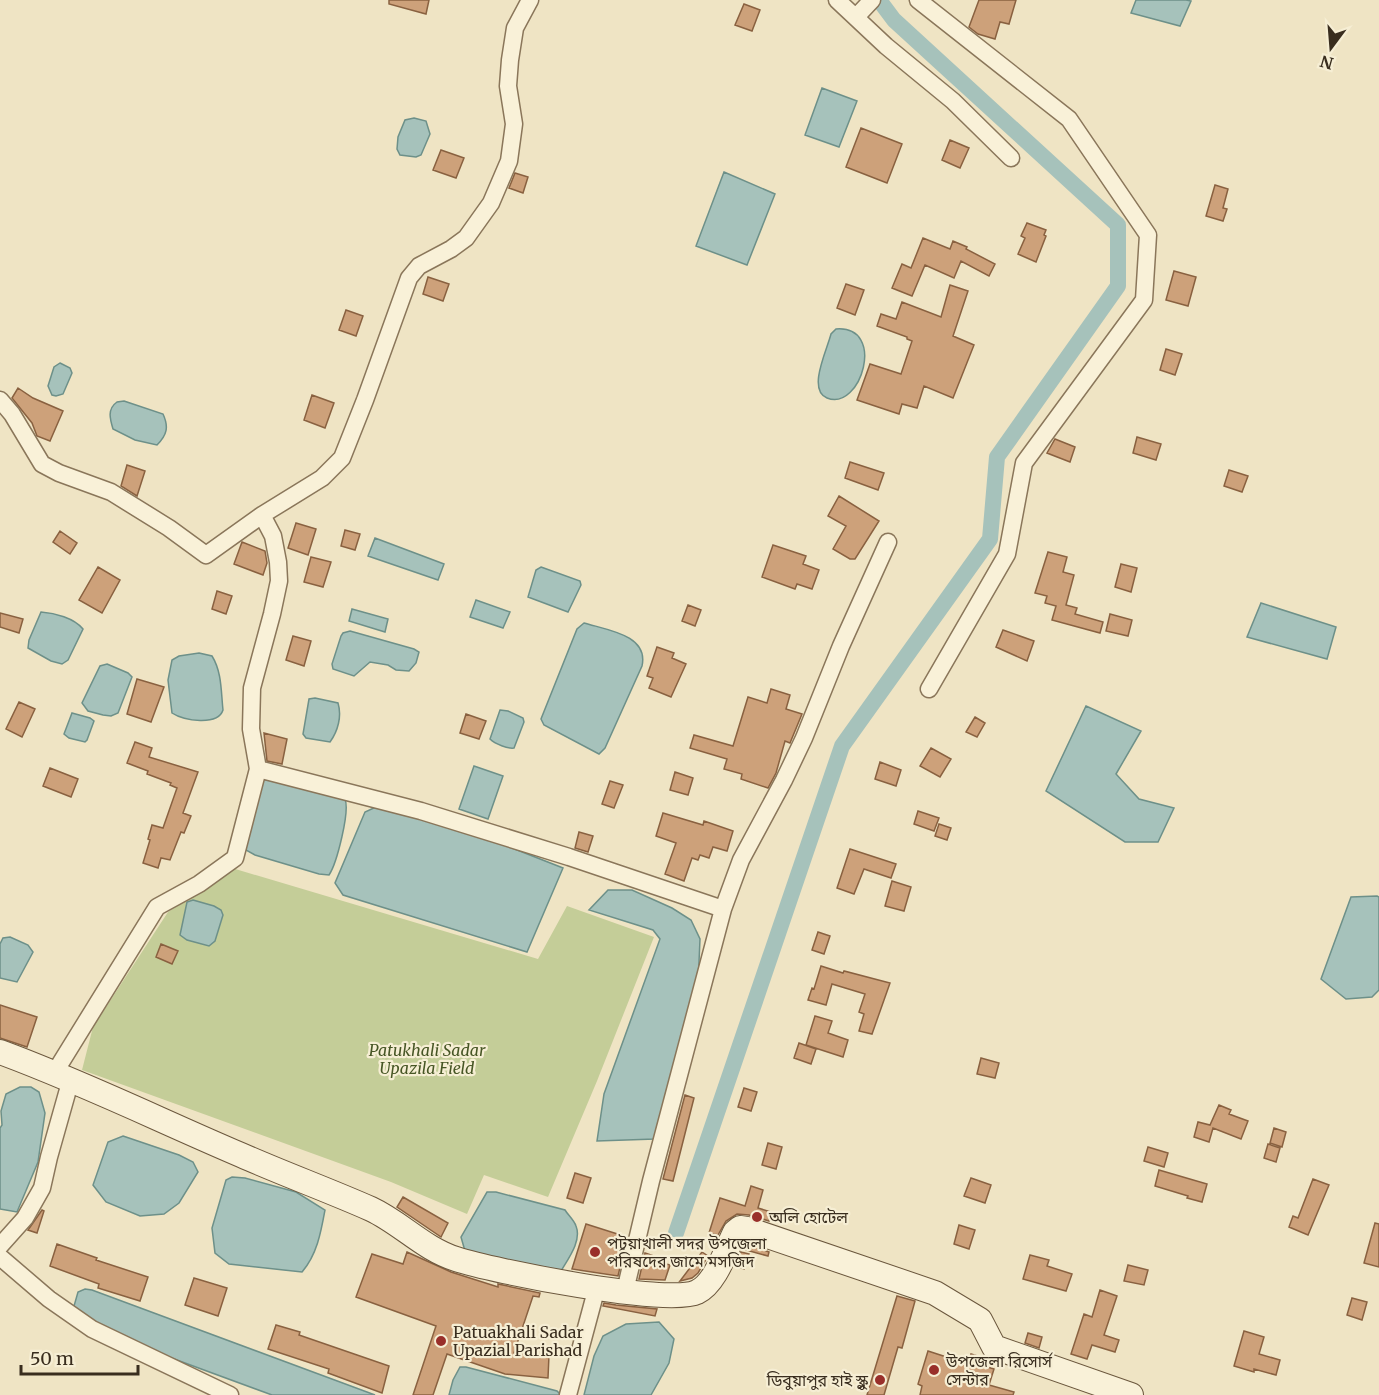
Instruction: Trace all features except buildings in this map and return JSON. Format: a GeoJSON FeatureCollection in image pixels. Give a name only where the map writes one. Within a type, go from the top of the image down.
{"type":"FeatureCollection","features":[{"type":"Feature","properties":{"kind":"street"},"geometry":{"type":"LineString","coordinates":[[0,400],[12,414],[42,464],[59,473],[111,492],[206,555],[262,515],[322,478],[342,458],[409,278],[419,266],[466,238],[491,203],[509,161],[514,124],[508,86],[514,28],[530,0]]}},
{"type":"Feature","properties":{"kind":"street"},"geometry":{"type":"LineString","coordinates":[[837,0],[886,46],[953,101],[1011,159]]}},
{"type":"Feature","properties":{"kind":"street"},"geometry":{"type":"LineString","coordinates":[[856,17],[872,0]]}},
{"type":"Feature","properties":{"kind":"street"},"geometry":{"type":"LineString","coordinates":[[918,0],[1069,119],[1148,235],[1144,300],[1024,463],[1007,554],[928,689]]}},
{"type":"Feature","properties":{"kind":"street"},"geometry":{"type":"LineString","coordinates":[[0,1246],[25,1218],[42,1188],[63,1075],[157,907],[199,884],[235,858],[258,769],[251,729],[252,688],[275,604],[279,573],[273,536],[262,515]]}},
{"type":"Feature","properties":{"kind":"street"},"geometry":{"type":"LineString","coordinates":[[625,1291],[651,1181],[723,909],[741,860],[804,738],[841,646],[888,542]]}},
{"type":"Feature","properties":{"kind":"street"},"geometry":{"type":"LineString","coordinates":[[258,769],[421,811],[569,857],[723,909]]}},
{"type":"Feature","properties":{"kind":"street"},"geometry":{"type":"LineString","coordinates":[[0,1052],[63,1075],[241,1155],[374,1210],[431,1248],[455,1259],[501,1271],[597,1287],[680,1297],[694,1294],[710,1282],[735,1232],[740,1228],[747,1229],[935,1293],[980,1320],[994,1347],[1131,1395]]}},
{"type":"Feature","properties":{"kind":"street"},"geometry":{"type":"LineString","coordinates":[[0,1257],[49,1299],[92,1329],[230,1395]]}},
{"type":"Feature","properties":{"kind":"street"},"geometry":{"type":"LineString","coordinates":[[568,1395],[597,1287]]}},
{"type":"Feature","properties":{"kind":"green space","name":"Patukhali Sadar Upazila Field"},"geometry":{"type":"Polygon","coordinates":[[[232,868],[538,959],[567,906],[654,937],[548,1197],[484,1175],[467,1214],[391,1182],[82,1070],[93,1027],[168,912],[232,868]]]}},
{"type":"Feature","properties":{"kind":"water"},"geometry":{"type":"Polygon","coordinates":[[[1136,0],[1191,1],[1180,26],[1131,13],[1136,0]]]}},
{"type":"Feature","properties":{"kind":"water"},"geometry":{"type":"Polygon","coordinates":[[[822,88],[857,101],[839,147],[805,135],[822,88]]]}},
{"type":"Feature","properties":{"kind":"water"},"geometry":{"type":"Polygon","coordinates":[[[414,118],[426,121],[430,134],[421,155],[416,157],[400,155],[397,149],[398,137],[405,120],[414,118]]]}},
{"type":"Feature","properties":{"kind":"water"},"geometry":{"type":"Polygon","coordinates":[[[724,172],[775,194],[747,265],[696,246],[724,172]]]}},
{"type":"Feature","properties":{"kind":"water"},"geometry":{"type":"Polygon","coordinates":[[[836,329],[852,331],[861,340],[865,353],[858,381],[850,393],[839,399],[827,398],[821,394],[818,378],[831,334],[836,329]]]}},
{"type":"Feature","properties":{"kind":"water"},"geometry":{"type":"Polygon","coordinates":[[[60,363],[70,368],[72,373],[63,394],[56,396],[52,395],[48,386],[54,367],[60,363]]]}},
{"type":"Feature","properties":{"kind":"water"},"geometry":{"type":"Polygon","coordinates":[[[124,401],[163,414],[166,431],[157,445],[135,440],[113,429],[110,418],[112,408],[117,402],[124,401]]]}},
{"type":"Feature","properties":{"kind":"water"},"geometry":{"type":"Polygon","coordinates":[[[375,538],[444,564],[438,580],[368,556],[375,538]]]}},
{"type":"Feature","properties":{"kind":"water"},"geometry":{"type":"Polygon","coordinates":[[[541,567],[580,581],[581,585],[568,612],[528,597],[536,570],[541,567]]]}},
{"type":"Feature","properties":{"kind":"water"},"geometry":{"type":"Polygon","coordinates":[[[476,600],[510,612],[503,628],[470,617],[476,600]]]}},
{"type":"Feature","properties":{"kind":"water"},"geometry":{"type":"Polygon","coordinates":[[[1261,603],[1336,627],[1327,659],[1247,637],[1261,603]]]}},
{"type":"Feature","properties":{"kind":"water"},"geometry":{"type":"Polygon","coordinates":[[[352,609],[388,619],[385,632],[349,621],[352,609]]]}},
{"type":"Feature","properties":{"kind":"water"},"geometry":{"type":"Polygon","coordinates":[[[41,612],[64,617],[83,629],[68,660],[62,664],[51,661],[28,648],[41,612]]]}},
{"type":"Feature","properties":{"kind":"water"},"geometry":{"type":"Polygon","coordinates":[[[584,623],[614,632],[633,641],[639,647],[642,656],[642,666],[605,748],[599,754],[544,725],[541,719],[577,629],[584,623]]]}},
{"type":"Feature","properties":{"kind":"water"},"geometry":{"type":"Polygon","coordinates":[[[350,631],[414,649],[419,652],[416,663],[409,671],[396,670],[388,665],[370,662],[354,676],[333,669],[332,664],[341,636],[350,631]]]}},
{"type":"Feature","properties":{"kind":"water"},"geometry":{"type":"Polygon","coordinates":[[[199,653],[212,656],[221,682],[223,710],[220,715],[208,720],[192,720],[172,713],[168,680],[172,660],[179,656],[199,653]]]}},
{"type":"Feature","properties":{"kind":"water"},"geometry":{"type":"Polygon","coordinates":[[[107,664],[132,677],[118,713],[111,716],[88,711],[82,703],[100,666],[107,664]]]}},
{"type":"Feature","properties":{"kind":"water"},"geometry":{"type":"Polygon","coordinates":[[[315,698],[338,703],[340,713],[338,723],[330,742],[306,738],[303,734],[309,699],[315,698]]]}},
{"type":"Feature","properties":{"kind":"water"},"geometry":{"type":"Polygon","coordinates":[[[1086,706],[1141,731],[1116,774],[1139,799],[1174,808],[1158,842],[1125,842],[1046,791],[1086,706]]]}},
{"type":"Feature","properties":{"kind":"water"},"geometry":{"type":"Polygon","coordinates":[[[500,710],[523,718],[524,722],[514,748],[502,746],[490,739],[500,710]]]}},
{"type":"Feature","properties":{"kind":"water"},"geometry":{"type":"Polygon","coordinates":[[[72,713],[94,721],[85,742],[69,738],[64,734],[72,713]]]}},
{"type":"Feature","properties":{"kind":"water"},"geometry":{"type":"Polygon","coordinates":[[[474,766],[503,776],[488,819],[459,809],[474,766]]]}},
{"type":"Feature","properties":{"kind":"water"},"geometry":{"type":"Polygon","coordinates":[[[270,779],[345,799],[346,814],[342,837],[329,875],[255,855],[244,849],[263,780],[270,779]]]}},
{"type":"Feature","properties":{"kind":"water"},"geometry":{"type":"Polygon","coordinates":[[[378,806],[502,844],[563,868],[527,952],[343,895],[335,883],[365,812],[378,806]]]}},
{"type":"Feature","properties":{"kind":"water"},"geometry":{"type":"Polygon","coordinates":[[[608,890],[632,890],[672,908],[691,920],[700,939],[698,985],[655,1139],[597,1141],[604,1094],[660,939],[653,930],[589,910],[608,890]]]}},
{"type":"Feature","properties":{"kind":"water"},"geometry":{"type":"Polygon","coordinates":[[[1351,897],[1379,897],[1379,990],[1372,997],[1346,999],[1321,979],[1351,897]]]}},
{"type":"Feature","properties":{"kind":"water"},"geometry":{"type":"Polygon","coordinates":[[[193,900],[214,906],[221,910],[223,915],[215,941],[209,946],[187,940],[180,935],[187,902],[193,900]]]}},
{"type":"Feature","properties":{"kind":"water"},"geometry":{"type":"Polygon","coordinates":[[[10,937],[28,945],[33,952],[17,982],[0,978],[0,944],[3,938],[10,937]]]}},
{"type":"Feature","properties":{"kind":"water"},"geometry":{"type":"Polygon","coordinates":[[[20,1087],[31,1087],[39,1092],[45,1113],[38,1162],[17,1212],[0,1209],[0,1128],[2,1125],[1,1111],[6,1094],[20,1087]]]}},
{"type":"Feature","properties":{"kind":"water"},"geometry":{"type":"Polygon","coordinates":[[[123,1136],[193,1162],[198,1172],[179,1203],[164,1214],[140,1216],[106,1202],[93,1185],[108,1142],[123,1136]]]}},
{"type":"Feature","properties":{"kind":"water"},"geometry":{"type":"Polygon","coordinates":[[[232,1177],[245,1178],[296,1192],[325,1210],[315,1251],[302,1272],[229,1264],[215,1253],[212,1228],[226,1180],[232,1177]]]}},
{"type":"Feature","properties":{"kind":"water"},"geometry":{"type":"Polygon","coordinates":[[[487,1192],[496,1192],[565,1210],[575,1224],[577,1238],[561,1271],[465,1251],[461,1237],[487,1192]]]}},
{"type":"Feature","properties":{"kind":"water"},"geometry":{"type":"Polygon","coordinates":[[[85,1289],[375,1395],[272,1395],[136,1345],[79,1313],[74,1306],[78,1292],[85,1289]]]}},
{"type":"Feature","properties":{"kind":"water"},"geometry":{"type":"Polygon","coordinates":[[[659,1322],[674,1339],[669,1363],[651,1395],[584,1395],[594,1356],[603,1336],[626,1324],[659,1322]]]}},
{"type":"Feature","properties":{"kind":"water"},"geometry":{"type":"Polygon","coordinates":[[[460,1367],[557,1391],[561,1395],[449,1395],[460,1367]]]}},
{"type":"Feature","properties":{"kind":"waterway"},"geometry":{"type":"LineString","coordinates":[[676,1233],[842,746],[990,539],[997,457],[1118,286],[1118,225],[894,20],[879,0]]}},
{"type":"Feature","properties":{"kind":"place","name":"অলি হোটেল"},"geometry":{"type":"Point","coordinates":[757,1217]}},
{"type":"Feature","properties":{"kind":"place","name":"পটুয়াখালী সদর উপজেলা পরিষদের জামে মসজিদ"},"geometry":{"type":"Point","coordinates":[595,1252]}},
{"type":"Feature","properties":{"kind":"place","name":"Patuakhali Sadar Upazial Parishad"},"geometry":{"type":"Point","coordinates":[441,1341]}},
{"type":"Feature","properties":{"kind":"place","name":"উপজেলা রিসোর্স সেন্টার"},"geometry":{"type":"Point","coordinates":[934,1370]}},
{"type":"Feature","properties":{"kind":"place","name":"ডিবুয়াপুর হাই স্কুল"},"geometry":{"type":"Point","coordinates":[880,1380]}}]}
